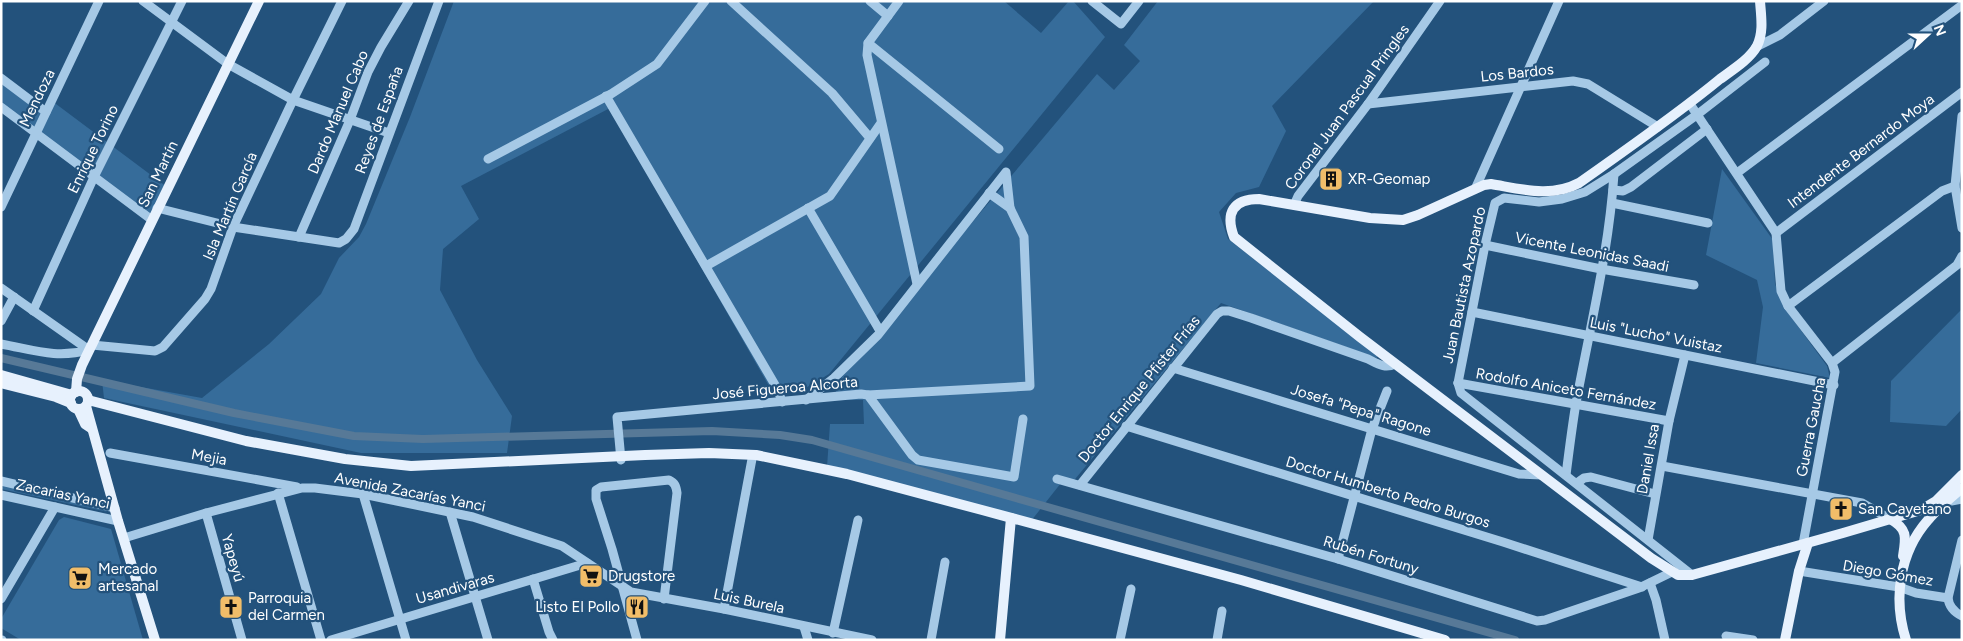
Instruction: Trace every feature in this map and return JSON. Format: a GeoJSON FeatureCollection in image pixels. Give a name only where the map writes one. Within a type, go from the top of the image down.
{"type":"FeatureCollection","features":[{"type":"Feature","properties":{"kind":"main road","name":"San Martín"},"geometry":{"type":"LineString","coordinates":[[80,397],[85,360],[90,347],[259,1]]}},
{"type":"Feature","properties":{"kind":"main road"},"geometry":{"type":"LineString","coordinates":[[1760,1],[1761,36],[1756,47],[1745,60],[1690,104],[1570,188],[1545,192],[1491,184],[1476,187],[1418,215],[1403,220],[1387,220],[1259,199],[1247,199],[1238,203],[1233,210],[1230,219],[1234,237],[1542,475],[1672,572],[1684,576],[1805,544],[1921,510],[1936,501],[1962,475]]}},
{"type":"Feature","properties":{"kind":"main road"},"geometry":{"type":"LineString","coordinates":[[1,375],[258,448],[377,469],[428,471],[709,453],[756,456],[847,474],[1427,640]]}},
{"type":"Feature","properties":{"kind":"main road"},"geometry":{"type":"LineString","coordinates":[[1,383],[56,398],[80,397]]}},
{"type":"Feature","properties":{"kind":"main road"},"geometry":{"type":"LineString","coordinates":[[80,397],[85,424],[91,428],[156,640]]}},
{"type":"Feature","properties":{"kind":"main road"},"geometry":{"type":"LineString","coordinates":[[621,458],[690,456],[752,459],[852,480],[1241,580],[1445,640]]}},
{"type":"Feature","properties":{"kind":"main road"},"geometry":{"type":"LineString","coordinates":[[1901,572],[1917,536],[1928,520],[1962,488]]}},
{"type":"Feature","properties":{"kind":"main road"},"geometry":{"type":"LineString","coordinates":[[1890,519],[1900,525],[1905,535],[1899,587],[1900,610],[1906,640]]}},
{"type":"Feature","properties":{"kind":"main road"},"geometry":{"type":"LineString","coordinates":[[1000,640],[1011,520]]}},
{"type":"Feature","properties":{"kind":"main road"},"geometry":{"type":"LineString","coordinates":[[1785,640],[1805,544]]}},
{"type":"Feature","properties":{"kind":"street","name":"Mendoza"},"geometry":{"type":"LineString","coordinates":[[1,207],[99,1]]}},
{"type":"Feature","properties":{"kind":"street"},"geometry":{"type":"LineString","coordinates":[[143,1],[228,64],[293,100],[389,133]]}},
{"type":"Feature","properties":{"kind":"street","name":"Enrique Torino"},"geometry":{"type":"LineString","coordinates":[[33,310],[94,177],[182,1]]}},
{"type":"Feature","properties":{"kind":"street","name":"Isla Martín García"},"geometry":{"type":"LineString","coordinates":[[90,347],[155,351],[163,347],[205,299],[211,289],[233,227],[342,1]]}},
{"type":"Feature","properties":{"kind":"street","name":"Dardo Manuel Cabo"},"geometry":{"type":"LineString","coordinates":[[298,237],[350,120],[368,72],[409,1]]}},
{"type":"Feature","properties":{"kind":"street","name":"Reyes de España"},"geometry":{"type":"LineString","coordinates":[[298,237],[339,243],[346,239],[354,229],[438,1]]}},
{"type":"Feature","properties":{"kind":"street"},"geometry":{"type":"LineString","coordinates":[[488,159],[606,96],[656,64],[705,1]]}},
{"type":"Feature","properties":{"kind":"street"},"geometry":{"type":"LineString","coordinates":[[732,1],[832,93],[870,138]]}},
{"type":"Feature","properties":{"kind":"street"},"geometry":{"type":"LineString","coordinates":[[870,1],[888,16]]}},
{"type":"Feature","properties":{"kind":"street"},"geometry":{"type":"LineString","coordinates":[[899,1],[868,43],[867,55],[917,284]]}},
{"type":"Feature","properties":{"kind":"street"},"geometry":{"type":"LineString","coordinates":[[1092,1],[1121,24],[1139,1]]}},
{"type":"Feature","properties":{"kind":"street","name":"Coronel Juan Pascual Pringles"},"geometry":{"type":"LineString","coordinates":[[1294,205],[1298,196],[1368,104],[1440,1]]}},
{"type":"Feature","properties":{"kind":"street","name":"Juan Bautista Azopardo"},"geometry":{"type":"LineString","coordinates":[[1476,187],[1559,1]]}},
{"type":"Feature","properties":{"kind":"street"},"geometry":{"type":"LineString","coordinates":[[1756,47],[1780,34],[1824,1]]}},
{"type":"Feature","properties":{"kind":"street"},"geometry":{"type":"LineString","coordinates":[[1737,173],[1962,5],[1960,1]]}},
{"type":"Feature","properties":{"kind":"street"},"geometry":{"type":"LineString","coordinates":[[868,43],[999,149]]}},
{"type":"Feature","properties":{"kind":"street"},"geometry":{"type":"LineString","coordinates":[[1566,475],[1576,404],[1602,269],[1612,204],[1614,174],[1698,114],[1765,62]]}},
{"type":"Feature","properties":{"kind":"street"},"geometry":{"type":"LineString","coordinates":[[1,78],[46,112]]}},
{"type":"Feature","properties":{"kind":"street","name":"Los Bardos"},"geometry":{"type":"LineString","coordinates":[[1368,104],[1573,82],[1588,84],[1658,127]]}},
{"type":"Feature","properties":{"kind":"street","name":"Intendente Bernardo Moya"},"geometry":{"type":"LineString","coordinates":[[1776,233],[1962,92]]}},
{"type":"Feature","properties":{"kind":"street"},"geometry":{"type":"LineString","coordinates":[[606,96],[778,390],[782,402]]}},
{"type":"Feature","properties":{"kind":"street"},"geometry":{"type":"LineString","coordinates":[[1690,104],[1776,233],[1778,242],[1778,274],[1781,291],[1788,306],[1832,363]]}},
{"type":"Feature","properties":{"kind":"street"},"geometry":{"type":"LineString","coordinates":[[1,107],[152,220]]}},
{"type":"Feature","properties":{"kind":"street"},"geometry":{"type":"LineString","coordinates":[[1962,116],[1955,186],[1962,228]]}},
{"type":"Feature","properties":{"kind":"street"},"geometry":{"type":"LineString","coordinates":[[706,266],[830,196],[881,123]]}},
{"type":"Feature","properties":{"kind":"street"},"geometry":{"type":"LineString","coordinates":[[1613,190],[1623,191],[1631,187],[1707,129]]}},
{"type":"Feature","properties":{"kind":"street"},"geometry":{"type":"LineString","coordinates":[[806,400],[834,378],[880,331],[1006,172],[1010,208],[1024,237],[1030,386],[868,395]]}},
{"type":"Feature","properties":{"kind":"street","name":"Juan Bautista Azopardo"},"geometry":{"type":"LineString","coordinates":[[1458,383],[1495,204],[1504,198],[1539,202],[1562,199],[1585,192],[1614,174]]}},
{"type":"Feature","properties":{"kind":"street"},"geometry":{"type":"LineString","coordinates":[[1788,306],[1942,191],[1955,186]]}},
{"type":"Feature","properties":{"kind":"street"},"geometry":{"type":"LineString","coordinates":[[989,193],[1010,208]]}},
{"type":"Feature","properties":{"kind":"street"},"geometry":{"type":"LineString","coordinates":[[1612,204],[1708,223]]}},
{"type":"Feature","properties":{"kind":"street"},"geometry":{"type":"LineString","coordinates":[[157,208],[233,227],[298,237]]}},
{"type":"Feature","properties":{"kind":"street"},"geometry":{"type":"LineString","coordinates":[[808,208],[880,331]]}},
{"type":"Feature","properties":{"kind":"street","name":"Vicente Leonidas Saadi"},"geometry":{"type":"LineString","coordinates":[[1485,245],[1602,269],[1694,285]]}},
{"type":"Feature","properties":{"kind":"street","name":"Guerra Gaucha"},"geometry":{"type":"LineString","coordinates":[[1805,544],[1836,372],[1832,363],[1957,265],[1962,256]]}},
{"type":"Feature","properties":{"kind":"street"},"geometry":{"type":"LineString","coordinates":[[1,288],[90,347]]}},
{"type":"Feature","properties":{"kind":"street"},"geometry":{"type":"LineString","coordinates":[[1,321],[14,297]]}},
{"type":"Feature","properties":{"kind":"street","name":"Doctor Enrique Pfister Frías"},"geometry":{"type":"LineString","coordinates":[[1080,485],[1217,314],[1222,311],[1230,311],[1251,318],[1368,359],[1380,365],[1390,367],[1396,364]]}},
{"type":"Feature","properties":{"kind":"street","name":"Luis \"Lucho\" Vuistaz"},"geometry":{"type":"LineString","coordinates":[[1472,312],[1834,385]]}},
{"type":"Feature","properties":{"kind":"street"},"geometry":{"type":"LineString","coordinates":[[1,344],[56,355],[76,354],[90,347]]}},
{"type":"Feature","properties":{"kind":"street","name":"Daniel Issa"},"geometry":{"type":"LineString","coordinates":[[1648,540],[1669,421],[1685,355]]}},
{"type":"Feature","properties":{"kind":"street","name":"Josefa \"Pepa\" Ragone"},"geometry":{"type":"LineString","coordinates":[[1173,368],[1519,474],[1542,475]]}},
{"type":"Feature","properties":{"kind":"street"},"geometry":{"type":"LineString","coordinates":[[1458,383],[1461,393],[1692,575]]}},
{"type":"Feature","properties":{"kind":"street","name":"Rodolfo Aniceto Fernández"},"geometry":{"type":"LineString","coordinates":[[1458,383],[1669,421]]}},
{"type":"Feature","properties":{"kind":"street"},"geometry":{"type":"LineString","coordinates":[[1338,559],[1372,429],[1387,391]]}},
{"type":"Feature","properties":{"kind":"street","name":"José Figueroa Alcorta"},"geometry":{"type":"LineString","coordinates":[[621,458],[617,416],[861,394],[868,395],[912,455],[918,460],[1014,477],[1024,419]]}},
{"type":"Feature","properties":{"kind":"street","name":"Doctor Humberto Pedro Burgos"},"geometry":{"type":"LineString","coordinates":[[1126,426],[1646,585]]}},
{"type":"Feature","properties":{"kind":"street","name":"Mejia"},"geometry":{"type":"LineString","coordinates":[[110,453],[302,488]]}},
{"type":"Feature","properties":{"kind":"street"},"geometry":{"type":"LineString","coordinates":[[724,609],[752,459]]}},
{"type":"Feature","properties":{"kind":"street"},"geometry":{"type":"LineString","coordinates":[[1662,466],[1862,503],[1890,519]]}},
{"type":"Feature","properties":{"kind":"street"},"geometry":{"type":"LineString","coordinates":[[1576,483],[1584,478],[1591,477],[1655,494]]}},
{"type":"Feature","properties":{"kind":"street","name":"Rubén Fortuny"},"geometry":{"type":"LineString","coordinates":[[1057,478],[1338,559],[1537,621],[1545,620],[1646,585],[1672,572]]}},
{"type":"Feature","properties":{"kind":"street"},"geometry":{"type":"LineString","coordinates":[[637,640],[596,499],[596,490],[600,487],[669,480],[673,482],[677,493],[664,599]]}},
{"type":"Feature","properties":{"kind":"street","name":"Zacarias Yanci"},"geometry":{"type":"LineString","coordinates":[[1,481],[115,508]]}},
{"type":"Feature","properties":{"kind":"street","name":"Avenida Zacarías Yanci"},"geometry":{"type":"LineString","coordinates":[[124,538],[278,493],[302,488],[314,488],[363,494],[473,517],[562,546],[622,586]]}},
{"type":"Feature","properties":{"kind":"street"},"geometry":{"type":"LineString","coordinates":[[278,493],[321,640]]}},
{"type":"Feature","properties":{"kind":"street"},"geometry":{"type":"LineString","coordinates":[[363,494],[406,640]]}},
{"type":"Feature","properties":{"kind":"street","name":"Zacarias Yanci"},"geometry":{"type":"LineString","coordinates":[[1,495],[118,521]]}},
{"type":"Feature","properties":{"kind":"street"},"geometry":{"type":"LineString","coordinates":[[1946,502],[1962,499]]}},
{"type":"Feature","properties":{"kind":"street"},"geometry":{"type":"LineString","coordinates":[[1,600],[55,507]]}},
{"type":"Feature","properties":{"kind":"street"},"geometry":{"type":"LineString","coordinates":[[450,512],[488,640]]}},
{"type":"Feature","properties":{"kind":"street","name":"Yapeyú"},"geometry":{"type":"LineString","coordinates":[[206,513],[242,640]]}},
{"type":"Feature","properties":{"kind":"street"},"geometry":{"type":"LineString","coordinates":[[834,633],[858,520]]}},
{"type":"Feature","properties":{"kind":"street"},"geometry":{"type":"LineString","coordinates":[[1948,598],[1962,540]]}},
{"type":"Feature","properties":{"kind":"street"},"geometry":{"type":"LineString","coordinates":[[931,640],[944,562]]}},
{"type":"Feature","properties":{"kind":"street","name":"Usandivaras"},"geometry":{"type":"LineString","coordinates":[[331,640],[587,563]]}},
{"type":"Feature","properties":{"kind":"street","name":"Diego Gómez"},"geometry":{"type":"LineString","coordinates":[[1799,571],[1899,587],[1916,593],[1948,598],[1955,612],[1962,616]]}},
{"type":"Feature","properties":{"kind":"street"},"geometry":{"type":"LineString","coordinates":[[533,579],[553,640]]}},
{"type":"Feature","properties":{"kind":"street"},"geometry":{"type":"LineString","coordinates":[[1646,585],[1656,600],[1665,640]]}},
{"type":"Feature","properties":{"kind":"street","name":"Luis Burela"},"geometry":{"type":"LineString","coordinates":[[622,586],[631,592],[872,640]]}},
{"type":"Feature","properties":{"kind":"street"},"geometry":{"type":"LineString","coordinates":[[1120,640],[1131,589]]}},
{"type":"Feature","properties":{"kind":"street"},"geometry":{"type":"LineString","coordinates":[[1216,640],[1222,611]]}},
{"type":"Feature","properties":{"kind":"street"},"geometry":{"type":"LineString","coordinates":[[804,627],[808,640]]}},
{"type":"Feature","properties":{"kind":"street"},"geometry":{"type":"LineString","coordinates":[[1726,636],[1753,640]]}},
{"type":"Feature","properties":{"kind":"shaded area"},"geometry":{"type":"Polygon","coordinates":[[[454,1],[1004,1],[1041,33],[1069,1],[1073,1],[1105,37],[829,374],[804,389],[773,393],[610,108],[461,186],[479,219],[443,249],[440,290],[477,360],[512,416],[507,453],[361,453],[104,398],[102,380],[202,398],[269,344],[321,294],[339,258],[359,237],[366,224],[410,117],[454,1]]]}},
{"type":"Feature","properties":{"kind":"shaded area"},"geometry":{"type":"Polygon","coordinates":[[[1158,1],[1374,1],[1272,106],[1286,131],[1259,187],[1236,193],[1219,212],[1228,239],[1377,354],[1377,358],[1221,303],[1071,484],[1061,483],[1031,521],[827,467],[830,424],[864,424],[863,400],[835,400],[837,383],[1097,74],[1114,90],[1140,61],[1124,45],[1158,1]]]}},
{"type":"Feature","properties":{"kind":"shaded area"},"geometry":{"type":"Polygon","coordinates":[[[1,79],[46,113],[52,101],[167,187],[152,220],[1,107],[1,79]]]}},
{"type":"Feature","properties":{"kind":"shaded area"},"geometry":{"type":"Polygon","coordinates":[[[1722,169],[1773,240],[1775,284],[1786,310],[1827,366],[1830,378],[1756,363],[1763,307],[1757,280],[1706,255],[1722,169]]]}},
{"type":"Feature","properties":{"kind":"shaded area"},"geometry":{"type":"Polygon","coordinates":[[[1962,309],[1962,409],[1946,426],[1890,422],[1891,381],[1962,309]]]}},
{"type":"Feature","properties":{"kind":"shaded area"},"geometry":{"type":"Polygon","coordinates":[[[1,484],[80,502],[108,512],[1,489],[1,484]]]}},
{"type":"Feature","properties":{"kind":"shaded area","name":"Mercado artesanal"},"geometry":{"type":"Polygon","coordinates":[[[64,517],[111,529],[143,640],[21,640],[1,628],[1,619],[59,520],[64,517]]]}},
{"type":"Feature","properties":{"kind":"waterway"},"geometry":{"type":"LineString","coordinates":[[1,358],[234,413],[354,436],[423,439],[712,431],[780,435],[812,440],[1515,640]]}},
{"type":"Feature","properties":{"kind":"place","name":"XR-Geomap"},"geometry":{"type":"Point","coordinates":[1331,179]}},
{"type":"Feature","properties":{"kind":"place","name":"San Cayetano"},"geometry":{"type":"Point","coordinates":[1841,509]}},
{"type":"Feature","properties":{"kind":"place","name":"Drugstore"},"geometry":{"type":"Point","coordinates":[591,576]}},
{"type":"Feature","properties":{"kind":"place","name":"Mercado artesanal"},"geometry":{"type":"Point","coordinates":[80,578]}},
{"type":"Feature","properties":{"kind":"place","name":"Parroquia del Carmen"},"geometry":{"type":"Point","coordinates":[231,607]}},
{"type":"Feature","properties":{"kind":"place","name":"Listo El Pollo"},"geometry":{"type":"Point","coordinates":[637,607]}}]}
